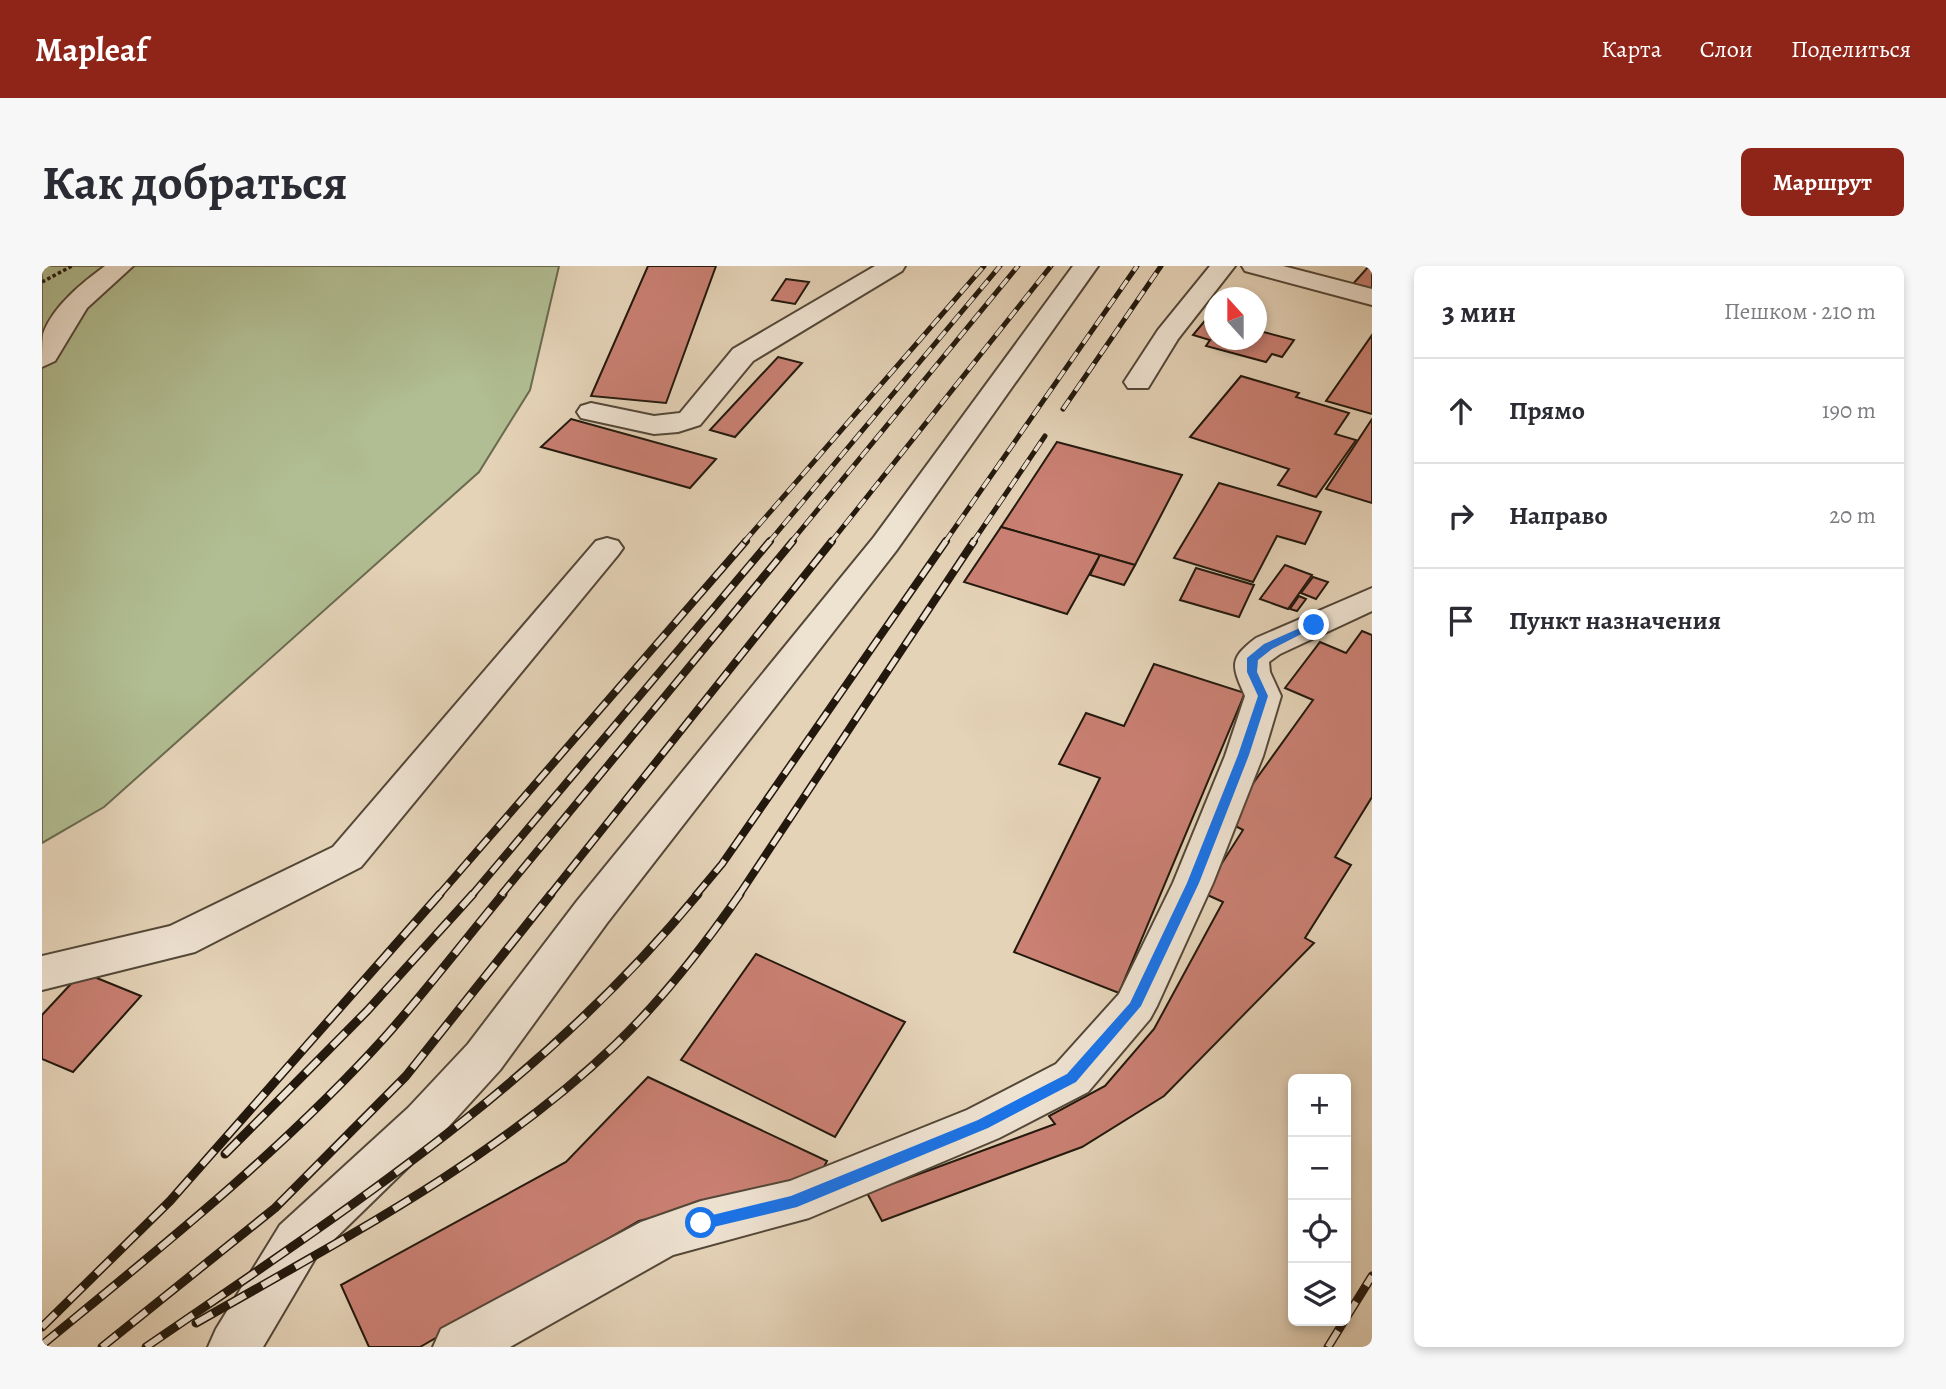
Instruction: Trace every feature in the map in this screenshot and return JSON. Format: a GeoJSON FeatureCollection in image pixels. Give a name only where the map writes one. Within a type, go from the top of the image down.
{"type":"FeatureCollection","features":[{"type":"Feature","properties":{"kind":"street"},"geometry":{"type":"LineString","coordinates":[[42,359],[54,347],[57,332],[74,307],[95,285],[121,266]]}},
{"type":"Feature","properties":{"kind":"street"},"geometry":{"type":"LineString","coordinates":[[591,412],[664,427],[678,425],[690,419],[743,355],[893,266]]}},
{"type":"Feature","properties":{"kind":"street"},"geometry":{"type":"LineString","coordinates":[[234,1347],[299,1241],[431,1115],[484,1057],[592,912],[885,544],[1086,266]]}},
{"type":"Feature","properties":{"kind":"street"},"geometry":{"type":"LineString","coordinates":[[1138,382],[1167,336],[1223,266]]}},
{"type":"Feature","properties":{"kind":"street"},"geometry":{"type":"LineString","coordinates":[[1254,266],[1372,297]]}},
{"type":"Feature","properties":{"kind":"street"},"geometry":{"type":"LineString","coordinates":[[42,973],[180,940],[347,857],[607,548]]}},
{"type":"Feature","properties":{"kind":"street"},"geometry":{"type":"LineString","coordinates":[[459,1347],[658,1238],[701,1223],[792,1202],[983,1124],[1072,1078],[1135,1006],[1193,883],[1244,755],[1263,696],[1252,672],[1252,658],[1268,646],[1365,601]]}},
{"type":"Feature","properties":{"kind":"path"},"geometry":{"type":"LineString","coordinates":[[42,282],[72,266]]}},
{"type":"Feature","properties":{"kind":"green space"},"geometry":{"type":"Polygon","coordinates":[[[42,266],[559,266],[530,390],[479,472],[104,807],[42,843],[42,266]]]}},
{"type":"Feature","properties":{"kind":"building"},"geometry":{"type":"Polygon","coordinates":[[[648,266],[716,266],[666,403],[591,396],[648,266]]]}},
{"type":"Feature","properties":{"kind":"building"},"geometry":{"type":"Polygon","coordinates":[[[1372,266],[1372,290],[1352,285],[1372,266]]]}},
{"type":"Feature","properties":{"kind":"building"},"geometry":{"type":"Polygon","coordinates":[[[786,279],[809,282],[795,304],[772,300],[786,279]]]}},
{"type":"Feature","properties":{"kind":"building"},"geometry":{"type":"Polygon","coordinates":[[[1204,322],[1204,338],[1193,335],[1204,322]]]}},
{"type":"Feature","properties":{"kind":"building"},"geometry":{"type":"Polygon","coordinates":[[[1267,333],[1294,340],[1282,357],[1272,354],[1266,362],[1221,350],[1267,350],[1267,333]]]}},
{"type":"Feature","properties":{"kind":"building"},"geometry":{"type":"Polygon","coordinates":[[[1372,335],[1372,414],[1326,401],[1372,335]]]}},
{"type":"Feature","properties":{"kind":"building"},"geometry":{"type":"Polygon","coordinates":[[[778,357],[802,363],[735,437],[710,430],[778,357]]]}},
{"type":"Feature","properties":{"kind":"building"},"geometry":{"type":"Polygon","coordinates":[[[1241,376],[1299,393],[1296,397],[1349,413],[1335,434],[1356,440],[1316,497],[1278,485],[1289,469],[1190,437],[1241,376]]]}},
{"type":"Feature","properties":{"kind":"building"},"geometry":{"type":"Polygon","coordinates":[[[571,419],[716,459],[690,488],[541,447],[571,419]]]}},
{"type":"Feature","properties":{"kind":"building"},"geometry":{"type":"Polygon","coordinates":[[[1372,419],[1372,503],[1326,489],[1372,419]]]}},
{"type":"Feature","properties":{"kind":"building"},"geometry":{"type":"Polygon","coordinates":[[[1057,442],[1182,475],[1135,565],[1001,527],[1057,442]]]}},
{"type":"Feature","properties":{"kind":"building"},"geometry":{"type":"Polygon","coordinates":[[[1219,483],[1321,512],[1305,544],[1277,536],[1253,582],[1174,558],[1219,483]]]}},
{"type":"Feature","properties":{"kind":"building"},"geometry":{"type":"Polygon","coordinates":[[[1001,527],[1100,555],[1067,614],[964,582],[1001,527]]]}},
{"type":"Feature","properties":{"kind":"building"},"geometry":{"type":"Polygon","coordinates":[[[1100,555],[1135,565],[1124,585],[1090,575],[1100,555]]]}},
{"type":"Feature","properties":{"kind":"building"},"geometry":{"type":"Polygon","coordinates":[[[1285,565],[1312,575],[1288,609],[1260,599],[1285,565]]]}},
{"type":"Feature","properties":{"kind":"building"},"geometry":{"type":"Polygon","coordinates":[[[1196,568],[1254,585],[1239,617],[1180,600],[1196,568]]]}},
{"type":"Feature","properties":{"kind":"building"},"geometry":{"type":"Polygon","coordinates":[[[1313,577],[1328,582],[1316,599],[1301,593],[1313,577]]]}},
{"type":"Feature","properties":{"kind":"building"},"geometry":{"type":"Polygon","coordinates":[[[1299,596],[1306,599],[1297,611],[1290,609],[1299,596]]]}},
{"type":"Feature","properties":{"kind":"building"},"geometry":{"type":"Polygon","coordinates":[[[1362,631],[1372,635],[1372,797],[1335,857],[1351,865],[1305,938],[1314,943],[1164,1096],[1082,1147],[882,1221],[867,1193],[1055,1124],[1049,1116],[1105,1086],[1154,1029],[1223,902],[1203,893],[1243,830],[1226,821],[1313,700],[1285,688],[1320,642],[1346,653],[1362,631]]]}},
{"type":"Feature","properties":{"kind":"building"},"geometry":{"type":"Polygon","coordinates":[[[1154,664],[1245,693],[1119,993],[1014,952],[1100,778],[1059,764],[1086,713],[1124,726],[1154,664]]]}},
{"type":"Feature","properties":{"kind":"building"},"geometry":{"type":"Polygon","coordinates":[[[756,954],[905,1022],[835,1137],[681,1060],[756,954]]]}},
{"type":"Feature","properties":{"kind":"building"},"geometry":{"type":"Polygon","coordinates":[[[82,972],[141,996],[73,1072],[42,1059],[42,1015],[82,972]]]}},
{"type":"Feature","properties":{"kind":"building"},"geometry":{"type":"Polygon","coordinates":[[[648,1077],[827,1161],[819,1177],[639,1221],[420,1347],[369,1347],[341,1285],[566,1162],[648,1077]]]}},
{"type":"Feature","properties":{"kind":"railway"},"geometry":{"type":"LineString","coordinates":[[744,542],[984,266]]}},
{"type":"Feature","properties":{"kind":"railway"},"geometry":{"type":"LineString","coordinates":[[769,542],[1000,266]]}},
{"type":"Feature","properties":{"kind":"railway"},"geometry":{"type":"LineString","coordinates":[[791,542],[1018,266]]}},
{"type":"Feature","properties":{"kind":"railway"},"geometry":{"type":"LineString","coordinates":[[831,542],[1051,266]]}},
{"type":"Feature","properties":{"kind":"railway"},"geometry":{"type":"LineString","coordinates":[[945,542],[1137,266]]}},
{"type":"Feature","properties":{"kind":"railway"},"geometry":{"type":"LineString","coordinates":[[1063,409],[1161,266]]}},
{"type":"Feature","properties":{"kind":"railway"},"geometry":{"type":"LineString","coordinates":[[973,542],[1045,436]]}},
{"type":"Feature","properties":{"kind":"railway"},"geometry":{"type":"LineString","coordinates":[[439,895],[746,541]]}},
{"type":"Feature","properties":{"kind":"railway"},"geometry":{"type":"LineString","coordinates":[[472,895],[770,541]]}},
{"type":"Feature","properties":{"kind":"railway"},"geometry":{"type":"LineString","coordinates":[[501,895],[793,541]]}},
{"type":"Feature","properties":{"kind":"railway"},"geometry":{"type":"LineString","coordinates":[[550,895],[832,541]]}},
{"type":"Feature","properties":{"kind":"railway"},"geometry":{"type":"LineString","coordinates":[[696,895],[722,864],[946,541]]}},
{"type":"Feature","properties":{"kind":"railway"},"geometry":{"type":"LineString","coordinates":[[739,895],[974,541]]}},
{"type":"Feature","properties":{"kind":"railway"},"geometry":{"type":"LineString","coordinates":[[42,1327],[170,1201],[440,894]]}},
{"type":"Feature","properties":{"kind":"railway"},"geometry":{"type":"LineString","coordinates":[[225,1154],[367,1011],[473,894]]}},
{"type":"Feature","properties":{"kind":"railway"},"geometry":{"type":"LineString","coordinates":[[42,1345],[219,1197],[305,1120],[385,1037],[503,894]]}},
{"type":"Feature","properties":{"kind":"railway"},"geometry":{"type":"LineString","coordinates":[[102,1347],[275,1208],[406,1076],[551,894]]}},
{"type":"Feature","properties":{"kind":"railway"},"geometry":{"type":"LineString","coordinates":[[146,1347],[368,1193],[507,1085],[574,1026],[637,963],[698,894]]}},
{"type":"Feature","properties":{"kind":"railway"},"geometry":{"type":"LineString","coordinates":[[196,1323],[415,1196],[519,1126],[568,1087],[649,1010],[697,953],[740,894]]}},
{"type":"Feature","properties":{"kind":"railway"},"geometry":{"type":"LineString","coordinates":[[1351,1310],[1372,1276]]}},
{"type":"Feature","properties":{"kind":"railway"},"geometry":{"type":"LineString","coordinates":[[1328,1347],[1341,1326]]}},
{"type":"Feature","properties":{"kind":"route"},"geometry":{"type":"LineString","coordinates":[[701,1223],[741,1216],[792,1202],[983,1124],[1072,1078],[1135,1006],[1193,883],[1244,755],[1263,696],[1252,672],[1252,658],[1268,646],[1314,625]]}}]}
